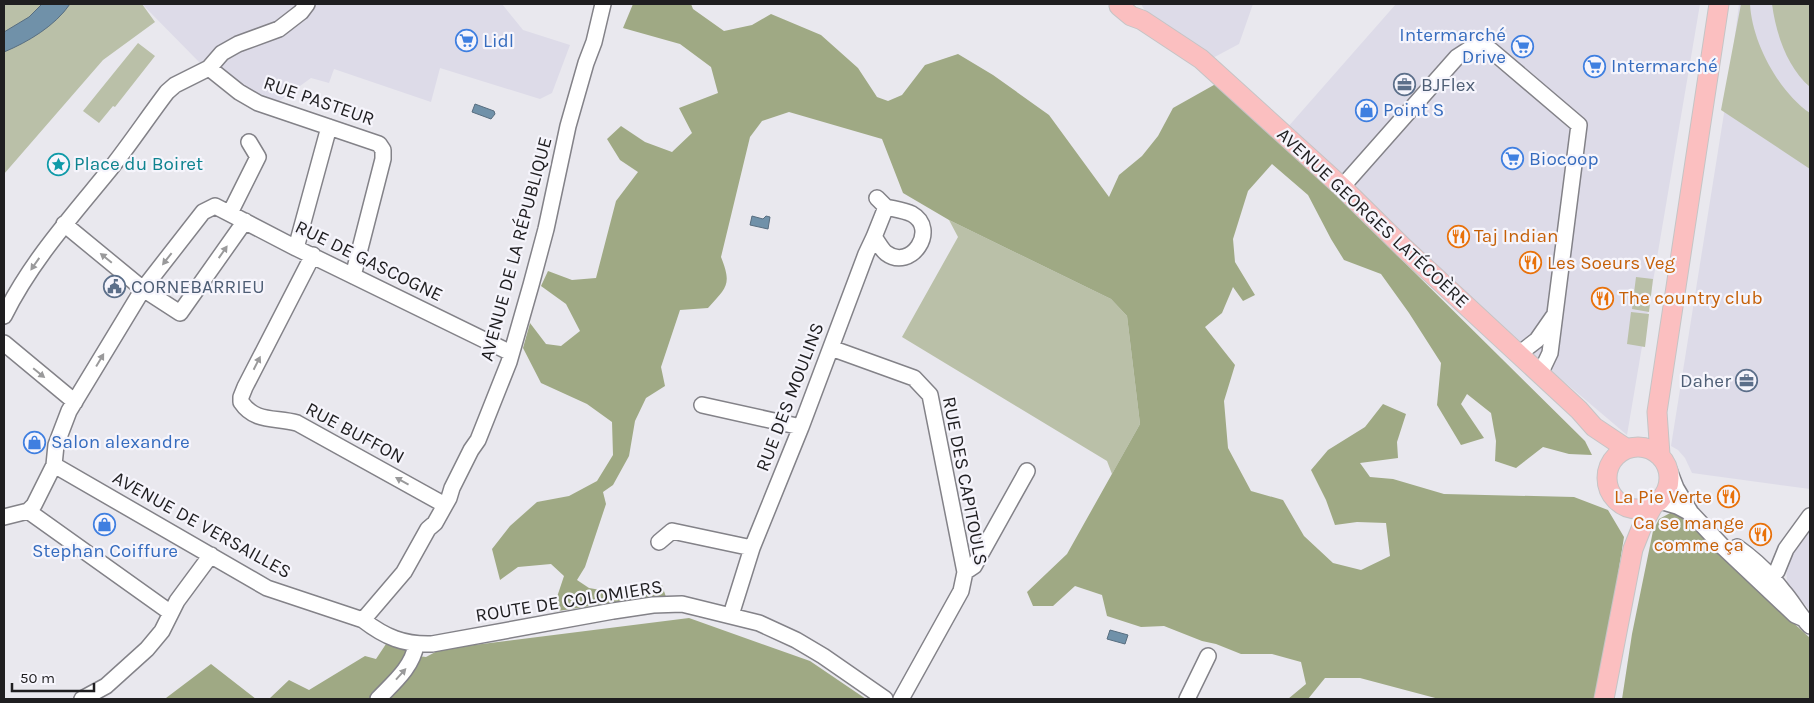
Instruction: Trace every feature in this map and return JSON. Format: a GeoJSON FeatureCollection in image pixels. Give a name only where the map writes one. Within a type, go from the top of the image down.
{"type":"FeatureCollection","features":[{"type":"Feature","properties":{"kind":"main road","name":"AVENUE GEORGES LATÉCOÈRE"},"geometry":{"type":"LineString","coordinates":[[1116,4],[1131,16],[1140,12],[1201,59],[1342,187],[1579,410],[1594,427],[1611,462]]}},
{"type":"Feature","properties":{"kind":"main road"},"geometry":{"type":"LineString","coordinates":[[1604,699],[1633,549],[1643,524],[1668,486],[1657,412],[1719,4]]}},
{"type":"Feature","properties":{"kind":"main road"},"geometry":{"type":"LineString","coordinates":[[1633,549],[1630,524],[1622,506],[1611,494],[1608,486],[1608,470],[1611,462],[1618,454],[1631,448],[1648,431],[1651,420],[1657,412]]}},
{"type":"Feature","properties":{"kind":"main road","name":"AVENUE GEORGES LATÉCOÈRE"},"geometry":{"type":"LineString","coordinates":[[1594,427],[1631,448]]}},
{"type":"Feature","properties":{"kind":"main road"},"geometry":{"type":"LineString","coordinates":[[1631,448],[1644,447],[1652,450],[1664,463]]}},
{"type":"Feature","properties":{"kind":"main road"},"geometry":{"type":"LineString","coordinates":[[1622,506],[1640,509],[1657,503]]}},
{"type":"Feature","properties":{"kind":"street"},"geometry":{"type":"LineString","coordinates":[[4,316],[28,275],[64,224],[113,166],[167,92],[175,85],[209,68],[222,53],[238,44],[284,26],[301,12],[307,4]]}},
{"type":"Feature","properties":{"kind":"street","name":"AVENUE DE LA RÉPUBLIQUE"},"geometry":{"type":"LineString","coordinates":[[363,620],[404,572],[428,529],[435,523],[471,450],[478,440],[511,353],[546,229],[568,126],[594,42],[603,4]]}},
{"type":"Feature","properties":{"kind":"street"},"geometry":{"type":"LineString","coordinates":[[1342,187],[1457,57],[1474,46],[1482,44],[1579,125],[1550,353],[1540,374]]}},
{"type":"Feature","properties":{"kind":"street","name":"RUE PASTEUR"},"geometry":{"type":"LineString","coordinates":[[209,68],[239,92],[258,104],[379,144],[383,150],[383,159],[354,276]]}},
{"type":"Feature","properties":{"kind":"street"},"geometry":{"type":"LineString","coordinates":[[296,248],[329,127]]}},
{"type":"Feature","properties":{"kind":"street"},"geometry":{"type":"LineString","coordinates":[[230,213],[258,157],[249,142]]}},
{"type":"Feature","properties":{"kind":"street","name":"RUE DES MOULINS"},"geometry":{"type":"LineString","coordinates":[[731,615],[752,548],[802,428],[831,348],[860,252],[874,237],[882,202],[913,215],[921,224],[923,232],[922,241],[918,248],[912,254],[902,257],[892,256],[885,252],[874,237]]}},
{"type":"Feature","properties":{"kind":"street","name":"RUE DE GASCOGNE"},"geometry":{"type":"LineString","coordinates":[[143,289],[203,212],[215,206],[296,248],[511,353]]}},
{"type":"Feature","properties":{"kind":"street"},"geometry":{"type":"LineString","coordinates":[[64,224],[143,289],[180,313],[245,221]]}},
{"type":"Feature","properties":{"kind":"street","name":"RUE BUFFON"},"geometry":{"type":"LineString","coordinates":[[313,255],[245,387],[241,402],[252,414],[266,420],[287,420],[297,423],[445,505]]}},
{"type":"Feature","properties":{"kind":"street"},"geometry":{"type":"LineString","coordinates":[[4,517],[28,511],[34,505],[54,465],[56,446],[69,411],[143,289]]}},
{"type":"Feature","properties":{"kind":"street"},"geometry":{"type":"LineString","coordinates":[[1519,354],[1537,340],[1556,314]]}},
{"type":"Feature","properties":{"kind":"street"},"geometry":{"type":"LineString","coordinates":[[4,343],[75,402]]}},
{"type":"Feature","properties":{"kind":"street","name":"RUE DES CAPITOULS"},"geometry":{"type":"LineString","coordinates":[[831,348],[914,378],[930,395],[965,572],[961,591],[901,699]]}},
{"type":"Feature","properties":{"kind":"street"},"geometry":{"type":"LineString","coordinates":[[702,405],[802,428]]}},
{"type":"Feature","properties":{"kind":"street"},"geometry":{"type":"LineString","coordinates":[[1664,463],[1692,514]]}},
{"type":"Feature","properties":{"kind":"street","name":"AVENUE DE VERSAILLES"},"geometry":{"type":"LineString","coordinates":[[54,465],[267,588],[363,620]]}},
{"type":"Feature","properties":{"kind":"street"},"geometry":{"type":"LineString","coordinates":[[965,572],[974,566],[1026,471]]}},
{"type":"Feature","properties":{"kind":"street"},"geometry":{"type":"LineString","coordinates":[[1657,503],[1677,506],[1692,514],[1708,528],[1751,558],[1768,581]]}},
{"type":"Feature","properties":{"kind":"street"},"geometry":{"type":"LineString","coordinates":[[28,511],[171,614]]}},
{"type":"Feature","properties":{"kind":"street"},"geometry":{"type":"LineString","coordinates":[[1768,581],[1777,571],[1786,550],[1810,516]]}},
{"type":"Feature","properties":{"kind":"street"},"geometry":{"type":"LineString","coordinates":[[1708,528],[1724,548],[1785,593],[1806,622]]}},
{"type":"Feature","properties":{"kind":"street"},"geometry":{"type":"LineString","coordinates":[[659,542],[672,531],[752,548]]}},
{"type":"Feature","properties":{"kind":"street"},"geometry":{"type":"LineString","coordinates":[[1751,558],[1765,558],[1786,550]]}},
{"type":"Feature","properties":{"kind":"street"},"geometry":{"type":"LineString","coordinates":[[82,699],[106,686],[130,665],[162,631],[177,601],[211,555]]}},
{"type":"Feature","properties":{"kind":"street","name":"ROUTE DE COLOMIERS"},"geometry":{"type":"LineString","coordinates":[[363,620],[386,635],[416,645],[432,644],[653,604],[682,604],[759,623],[796,640],[823,656],[885,699]]}},
{"type":"Feature","properties":{"kind":"street"},"geometry":{"type":"LineString","coordinates":[[378,699],[406,669],[414,655],[416,645]]}},
{"type":"Feature","properties":{"kind":"street"},"geometry":{"type":"LineString","coordinates":[[1186,699],[1208,656]]}},
{"type":"Feature","properties":{"kind":"shaded area"},"geometry":{"type":"Polygon","coordinates":[[[142,4],[502,4],[523,30],[570,45],[552,93],[540,99],[440,68],[431,102],[334,69],[329,83],[311,78],[278,102],[254,92],[199,62],[142,4]]]}},
{"type":"Feature","properties":{"kind":"shaded area"},"geometry":{"type":"Polygon","coordinates":[[[1141,4],[1253,4],[1239,44],[1209,60],[1148,16],[1141,4]]]}},
{"type":"Feature","properties":{"kind":"shaded area"},"geometry":{"type":"Polygon","coordinates":[[[1396,4],[1700,4],[1627,435],[1510,336],[1287,128],[1396,4]]]}},
{"type":"Feature","properties":{"kind":"shaded area"},"geometry":{"type":"Polygon","coordinates":[[[1739,4],[1810,4],[1810,489],[1692,473],[1685,458],[1678,450],[1671,446],[1729,82],[1739,4]]]}},
{"type":"Feature","properties":{"kind":"shaded area"},"geometry":{"type":"Polygon","coordinates":[[[1810,531],[1810,611],[1787,582],[1786,563],[1810,531]]]}},
{"type":"Feature","properties":{"kind":"green space"},"geometry":{"type":"Polygon","coordinates":[[[4,4],[142,4],[155,22],[103,60],[4,174],[4,4]]]}},
{"type":"Feature","properties":{"kind":"green space"},"geometry":{"type":"Polygon","coordinates":[[[633,4],[691,4],[693,9],[724,31],[752,25],[771,14],[821,35],[858,68],[877,97],[888,101],[902,95],[925,65],[958,54],[993,75],[1049,115],[1109,197],[1119,175],[1142,156],[1158,136],[1173,108],[1221,81],[1585,441],[1592,455],[1569,454],[1543,447],[1516,468],[1495,461],[1496,441],[1491,413],[1467,394],[1461,404],[1484,438],[1461,445],[1437,405],[1441,363],[1409,313],[1381,274],[1344,260],[1308,195],[1272,164],[1248,191],[1233,239],[1235,262],[1255,295],[1243,301],[1233,287],[1222,313],[1205,327],[1235,365],[1224,401],[1228,448],[1251,491],[1283,500],[1304,536],[1333,563],[1361,570],[1390,556],[1386,523],[1357,522],[1335,525],[1326,500],[1311,470],[1328,450],[1365,427],[1383,404],[1406,414],[1397,442],[1398,458],[1360,463],[1370,477],[1393,479],[1444,494],[1574,497],[1608,510],[1624,537],[1598,699],[1439,699],[1360,678],[1325,678],[1308,699],[1288,699],[1306,684],[1301,662],[1272,654],[1241,654],[1164,626],[1141,627],[1107,616],[1102,595],[1075,586],[1053,606],[1033,606],[1027,592],[1067,554],[1140,424],[1127,316],[1111,299],[949,220],[903,193],[882,139],[789,112],[762,121],[750,137],[721,257],[726,274],[726,285],[708,308],[680,310],[661,367],[665,386],[646,398],[635,421],[629,456],[613,485],[603,492],[606,504],[585,567],[577,580],[589,588],[612,592],[662,585],[667,600],[654,596],[552,612],[564,576],[551,564],[518,567],[500,580],[492,549],[510,526],[537,502],[569,496],[597,481],[613,455],[612,422],[587,404],[541,383],[523,348],[530,323],[546,344],[561,346],[580,331],[566,304],[541,286],[548,271],[572,280],[596,278],[616,201],[638,172],[620,160],[607,139],[621,126],[645,142],[672,152],[692,133],[679,108],[718,93],[711,67],[680,44],[623,28],[633,4]]]}},
{"type":"Feature","properties":{"kind":"green space"},"geometry":{"type":"Polygon","coordinates":[[[1741,4],[1750,4],[1752,19],[1761,49],[1777,79],[1798,104],[1810,113],[1810,169],[1721,110],[1741,4]]]}},
{"type":"Feature","properties":{"kind":"green space"},"geometry":{"type":"Polygon","coordinates":[[[1772,4],[1810,4],[1810,87],[1789,60],[1776,27],[1772,4]]]}},
{"type":"Feature","properties":{"kind":"green space"},"geometry":{"type":"Polygon","coordinates":[[[138,43],[155,56],[115,107],[113,106],[99,123],[83,111],[138,43]]]}},
{"type":"Feature","properties":{"kind":"green space"},"geometry":{"type":"Polygon","coordinates":[[[949,220],[1111,299],[1127,316],[1140,424],[1112,474],[1107,461],[902,337],[958,237],[949,220]]]}},
{"type":"Feature","properties":{"kind":"green space"},"geometry":{"type":"Polygon","coordinates":[[[1636,277],[1653,279],[1649,312],[1632,309],[1636,277]]]}},
{"type":"Feature","properties":{"kind":"green space"},"geometry":{"type":"Polygon","coordinates":[[[1631,312],[1649,314],[1645,347],[1627,344],[1631,312]]]}},
{"type":"Feature","properties":{"kind":"green space"},"geometry":{"type":"Polygon","coordinates":[[[1672,512],[1679,513],[1704,535],[1763,595],[1810,638],[1810,699],[1622,699],[1632,634],[1653,531],[1659,519],[1672,512]]]}},
{"type":"Feature","properties":{"kind":"green space"},"geometry":{"type":"Polygon","coordinates":[[[689,618],[810,661],[866,699],[269,699],[289,680],[309,690],[365,656],[376,659],[386,644],[406,649],[408,655],[426,657],[441,649],[689,618]]]}},
{"type":"Feature","properties":{"kind":"green space"},"geometry":{"type":"Polygon","coordinates":[[[211,664],[256,699],[163,699],[166,698],[211,664]]]}},
{"type":"Feature","properties":{"kind":"water"},"geometry":{"type":"Polygon","coordinates":[[[42,4],[70,4],[57,19],[40,33],[4,52],[4,32],[29,17],[42,4]]]}},
{"type":"Feature","properties":{"kind":"water"},"geometry":{"type":"Polygon","coordinates":[[[475,104],[494,111],[495,114],[491,119],[472,112],[475,104]]]}},
{"type":"Feature","properties":{"kind":"water"},"geometry":{"type":"Polygon","coordinates":[[[752,216],[763,219],[766,216],[770,217],[768,229],[750,225],[752,216]]]}},
{"type":"Feature","properties":{"kind":"water"},"geometry":{"type":"Polygon","coordinates":[[[1110,630],[1128,635],[1125,644],[1107,639],[1110,630]]]}},
{"type":"Feature","properties":{"kind":"place","name":"Lidl"},"geometry":{"type":"Point","coordinates":[467,41]}},
{"type":"Feature","properties":{"kind":"place","name":"Intermarché Drive"},"geometry":{"type":"Point","coordinates":[1522,46]}},
{"type":"Feature","properties":{"kind":"place","name":"Intermarché"},"geometry":{"type":"Point","coordinates":[1595,66]}},
{"type":"Feature","properties":{"kind":"place","name":"BJFlex"},"geometry":{"type":"Point","coordinates":[1405,85]}},
{"type":"Feature","properties":{"kind":"place","name":"Point S"},"geometry":{"type":"Point","coordinates":[1367,110]}},
{"type":"Feature","properties":{"kind":"place","name":"Biocoop"},"geometry":{"type":"Point","coordinates":[1513,159]}},
{"type":"Feature","properties":{"kind":"place","name":"Place du Boiret"},"geometry":{"type":"Point","coordinates":[58,164]}},
{"type":"Feature","properties":{"kind":"place","name":"Taj Indian"},"geometry":{"type":"Point","coordinates":[1458,236]}},
{"type":"Feature","properties":{"kind":"place","name":"Les Soeurs Veg"},"geometry":{"type":"Point","coordinates":[1531,263]}},
{"type":"Feature","properties":{"kind":"place","name":"CORNEBARRIEU"},"geometry":{"type":"Point","coordinates":[115,287]}},
{"type":"Feature","properties":{"kind":"place","name":"The country club"},"geometry":{"type":"Point","coordinates":[1603,298]}},
{"type":"Feature","properties":{"kind":"place","name":"Daher"},"geometry":{"type":"Point","coordinates":[1747,381]}},
{"type":"Feature","properties":{"kind":"place","name":"Salon alexandre"},"geometry":{"type":"Point","coordinates":[35,442]}},
{"type":"Feature","properties":{"kind":"place","name":"La Pie Verte"},"geometry":{"type":"Point","coordinates":[1728,497]}},
{"type":"Feature","properties":{"kind":"place","name":"Stephan Coiffure"},"geometry":{"type":"Point","coordinates":[105,525]}},
{"type":"Feature","properties":{"kind":"place","name":"Ca se mange comme ça"},"geometry":{"type":"Point","coordinates":[1760,534]}}]}
